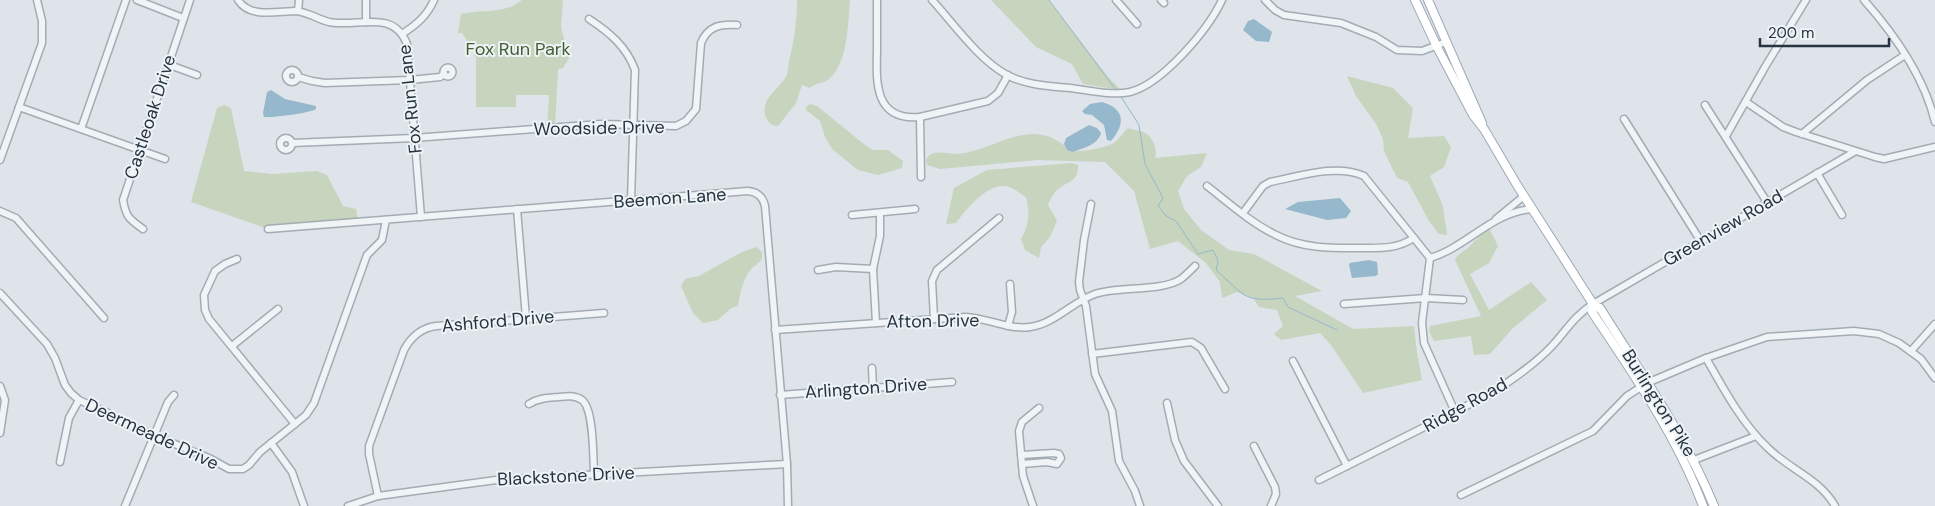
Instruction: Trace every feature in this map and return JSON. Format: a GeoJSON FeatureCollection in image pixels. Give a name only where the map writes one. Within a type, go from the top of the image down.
{"type":"FeatureCollection","features":[{"type":"Feature","properties":{"kind":"main road","name":"Burlington Pike"},"geometry":{"type":"LineString","coordinates":[[1416,0],[1437,46],[1473,115],[1593,306],[1592,312],[1694,460],[1714,506]]}},
{"type":"Feature","properties":{"kind":"main road","name":"Burlington Pike"},"geometry":{"type":"LineString","coordinates":[[1428,0],[1479,113],[1484,130]]}},
{"type":"Feature","properties":{"kind":"main road","name":"Burlington Pike"},"geometry":{"type":"LineString","coordinates":[[1644,385],[1687,466],[1703,506]]}},
{"type":"Feature","properties":{"kind":"street"},"geometry":{"type":"LineString","coordinates":[[0,160],[42,43],[42,21],[37,0]]}},
{"type":"Feature","properties":{"kind":"street"},"geometry":{"type":"LineString","coordinates":[[81,129],[126,0]]}},
{"type":"Feature","properties":{"kind":"street"},"geometry":{"type":"LineString","coordinates":[[137,0],[183,18]]}},
{"type":"Feature","properties":{"kind":"street","name":"Castleoak Drive"},"geometry":{"type":"LineString","coordinates":[[143,229],[130,220],[125,212],[123,200],[190,0]]}},
{"type":"Feature","properties":{"kind":"street","name":"Fox Run Lane"},"geometry":{"type":"LineString","coordinates":[[238,0],[244,6],[266,13],[298,11],[329,22],[385,22],[394,26],[402,34],[407,44],[421,217]]}},
{"type":"Feature","properties":{"kind":"street"},"geometry":{"type":"LineString","coordinates":[[298,11],[299,0]]}},
{"type":"Feature","properties":{"kind":"street"},"geometry":{"type":"LineString","coordinates":[[366,0],[366,22]]}},
{"type":"Feature","properties":{"kind":"street"},"geometry":{"type":"LineString","coordinates":[[402,34],[419,22],[430,9],[434,0]]}},
{"type":"Feature","properties":{"kind":"street"},"geometry":{"type":"LineString","coordinates":[[877,0],[876,79],[882,100],[892,111],[905,117],[920,117],[988,101],[998,93],[1008,75]]}},
{"type":"Feature","properties":{"kind":"street"},"geometry":{"type":"LineString","coordinates":[[932,0],[981,55],[1008,75],[1044,86],[1119,93],[1134,91],[1159,77],[1175,62],[1209,22],[1222,0]]}},
{"type":"Feature","properties":{"kind":"street"},"geometry":{"type":"LineString","coordinates":[[1116,0],[1137,24]]}},
{"type":"Feature","properties":{"kind":"street"},"geometry":{"type":"LineString","coordinates":[[1265,0],[1275,10],[1284,15],[1342,23],[1376,37],[1397,50],[1422,51],[1446,42]]}},
{"type":"Feature","properties":{"kind":"street"},"geometry":{"type":"LineString","coordinates":[[1726,136],[1806,0]]}},
{"type":"Feature","properties":{"kind":"street"},"geometry":{"type":"LineString","coordinates":[[1864,0],[1894,35],[1919,80],[1935,122]]}},
{"type":"Feature","properties":{"kind":"street"},"geometry":{"type":"LineString","coordinates":[[589,20],[610,33],[634,65],[636,75],[631,201]]}},
{"type":"Feature","properties":{"kind":"street","name":"Woodside Drive"},"geometry":{"type":"LineString","coordinates":[[292,143],[414,138],[601,124],[676,126],[690,118],[698,104],[701,43],[704,37],[712,28],[737,25]]}},
{"type":"Feature","properties":{"kind":"street"},"geometry":{"type":"LineString","coordinates":[[1802,134],[1867,80],[1905,54]]}},
{"type":"Feature","properties":{"kind":"street"},"geometry":{"type":"LineString","coordinates":[[167,64],[197,75]]}},
{"type":"Feature","properties":{"kind":"street"},"geometry":{"type":"LineString","coordinates":[[298,77],[318,82],[410,80],[444,74]]}},
{"type":"Feature","properties":{"kind":"street"},"geometry":{"type":"LineString","coordinates":[[1746,102],[1784,127],[1854,152],[1884,159],[1935,147]]}},
{"type":"Feature","properties":{"kind":"street"},"geometry":{"type":"LineString","coordinates":[[1705,105],[1767,202]]}},
{"type":"Feature","properties":{"kind":"street"},"geometry":{"type":"LineString","coordinates":[[19,107],[139,148],[165,159]]}},
{"type":"Feature","properties":{"kind":"street"},"geometry":{"type":"LineString","coordinates":[[920,117],[921,177]]}},
{"type":"Feature","properties":{"kind":"street"},"geometry":{"type":"LineString","coordinates":[[1624,119],[1700,240]]}},
{"type":"Feature","properties":{"kind":"street","name":"Greenview Road"},"geometry":{"type":"LineString","coordinates":[[1593,306],[1700,240],[1854,152]]}},
{"type":"Feature","properties":{"kind":"street"},"geometry":{"type":"LineString","coordinates":[[1243,213],[1263,186],[1270,182],[1334,170],[1354,171],[1364,176],[1430,258],[1422,323],[1424,343],[1455,412]]}},
{"type":"Feature","properties":{"kind":"street"},"geometry":{"type":"LineString","coordinates":[[1817,173],[1842,215]]}},
{"type":"Feature","properties":{"kind":"street"},"geometry":{"type":"LineString","coordinates":[[1207,186],[1276,235],[1310,246],[1393,248],[1414,238]]}},
{"type":"Feature","properties":{"kind":"street","name":"Beemon Lane"},"geometry":{"type":"LineString","coordinates":[[268,229],[748,192],[758,195],[763,200],[764,206],[788,506]]}},
{"type":"Feature","properties":{"kind":"street"},"geometry":{"type":"LineString","coordinates":[[1496,220],[1498,216],[1524,196]]}},
{"type":"Feature","properties":{"kind":"street"},"geometry":{"type":"LineString","coordinates":[[1091,204],[1079,282],[1086,306],[1095,374],[1112,411],[1119,461],[1135,491],[1140,506]]}},
{"type":"Feature","properties":{"kind":"street"},"geometry":{"type":"LineString","coordinates":[[517,209],[526,318]]}},
{"type":"Feature","properties":{"kind":"street"},"geometry":{"type":"LineString","coordinates":[[1430,258],[1458,246],[1496,220],[1517,210],[1532,209]]}},
{"type":"Feature","properties":{"kind":"street"},"geometry":{"type":"LineString","coordinates":[[852,214],[915,210]]}},
{"type":"Feature","properties":{"kind":"street"},"geometry":{"type":"LineString","coordinates":[[0,212],[16,218],[104,318]]}},
{"type":"Feature","properties":{"kind":"street"},"geometry":{"type":"LineString","coordinates":[[876,323],[873,269],[880,236],[880,212]]}},
{"type":"Feature","properties":{"kind":"street"},"geometry":{"type":"LineString","coordinates":[[934,318],[932,281],[937,270],[998,218]]}},
{"type":"Feature","properties":{"kind":"street","name":"Deermeade Drive"},"geometry":{"type":"LineString","coordinates":[[0,293],[47,344],[55,358],[65,385],[78,400],[154,436],[211,459],[228,469],[243,469],[250,465],[260,452],[306,415],[314,403],[367,256],[382,240],[386,220]]}},
{"type":"Feature","properties":{"kind":"street"},"geometry":{"type":"LineString","coordinates":[[237,259],[215,271],[204,295],[205,310],[209,319],[295,424]]}},
{"type":"Feature","properties":{"kind":"street","name":"Afton Drive"},"geometry":{"type":"LineString","coordinates":[[775,330],[934,318],[976,318],[1008,326],[1032,327],[1050,320],[1083,299],[1106,291],[1174,283],[1195,266]]}},
{"type":"Feature","properties":{"kind":"street"},"geometry":{"type":"LineString","coordinates":[[818,270],[836,267],[873,269]]}},
{"type":"Feature","properties":{"kind":"street"},"geometry":{"type":"LineString","coordinates":[[1008,326],[1012,312],[1010,284]]}},
{"type":"Feature","properties":{"kind":"street"},"geometry":{"type":"LineString","coordinates":[[1344,304],[1426,298],[1463,300]]}},
{"type":"Feature","properties":{"kind":"street","name":"Ridge Road"},"geometry":{"type":"LineString","coordinates":[[1319,480],[1487,396],[1509,382],[1546,352],[1574,319],[1593,306]]}},
{"type":"Feature","properties":{"kind":"street"},"geometry":{"type":"LineString","coordinates":[[232,346],[278,309]]}},
{"type":"Feature","properties":{"kind":"street","name":"Ashford Drive"},"geometry":{"type":"LineString","coordinates":[[378,496],[369,454],[370,446],[404,350],[410,340],[422,330],[436,326],[604,313]]}},
{"type":"Feature","properties":{"kind":"street"},"geometry":{"type":"LineString","coordinates":[[1912,351],[1935,324]]}},
{"type":"Feature","properties":{"kind":"street"},"geometry":{"type":"LineString","coordinates":[[1461,495],[1593,431],[1627,396],[1644,385],[1706,358],[1767,337],[1854,331],[1886,336],[1912,351],[1935,378]]}},
{"type":"Feature","properties":{"kind":"street"},"geometry":{"type":"LineString","coordinates":[[1092,354],[1192,342],[1201,348],[1225,389]]}},
{"type":"Feature","properties":{"kind":"street"},"geometry":{"type":"LineString","coordinates":[[1706,358],[1756,436],[1779,458],[1824,490],[1835,506]]}},
{"type":"Feature","properties":{"kind":"street"},"geometry":{"type":"LineString","coordinates":[[1293,361],[1347,466]]}},
{"type":"Feature","properties":{"kind":"street"},"geometry":{"type":"LineString","coordinates":[[872,368],[873,388]]}},
{"type":"Feature","properties":{"kind":"street","name":"Arlington Drive"},"geometry":{"type":"LineString","coordinates":[[780,395],[952,382]]}},
{"type":"Feature","properties":{"kind":"street"},"geometry":{"type":"LineString","coordinates":[[0,386],[5,400],[0,433]]}},
{"type":"Feature","properties":{"kind":"street"},"geometry":{"type":"LineString","coordinates":[[125,506],[168,402],[174,395]]}},
{"type":"Feature","properties":{"kind":"street"},"geometry":{"type":"LineString","coordinates":[[528,404],[537,399],[569,396],[577,397],[584,402],[589,412],[594,473]]}},
{"type":"Feature","properties":{"kind":"street"},"geometry":{"type":"LineString","coordinates":[[60,462],[69,418],[78,400]]}},
{"type":"Feature","properties":{"kind":"street"},"geometry":{"type":"LineString","coordinates":[[1167,403],[1179,451],[1184,461],[1218,506]]}},
{"type":"Feature","properties":{"kind":"street"},"geometry":{"type":"LineString","coordinates":[[1033,506],[1026,486],[1022,464],[1020,426],[1038,408]]}},
{"type":"Feature","properties":{"kind":"street"},"geometry":{"type":"LineString","coordinates":[[1694,460],[1756,436]]}},
{"type":"Feature","properties":{"kind":"street"},"geometry":{"type":"LineString","coordinates":[[271,443],[292,472],[304,506]]}},
{"type":"Feature","properties":{"kind":"street"},"geometry":{"type":"LineString","coordinates":[[1254,446],[1275,487],[1276,494],[1271,506]]}},
{"type":"Feature","properties":{"kind":"street"},"geometry":{"type":"LineString","coordinates":[[1021,455],[1054,453],[1059,454],[1062,458],[1057,464],[1047,462],[1022,464]]}},
{"type":"Feature","properties":{"kind":"street","name":"Blackstone Drive"},"geometry":{"type":"LineString","coordinates":[[348,506],[378,496],[473,482],[594,473],[786,464]]}},
{"type":"Feature","properties":{"kind":"green space","name":"Fox Run Park"},"geometry":{"type":"Polygon","coordinates":[[[522,0],[563,0],[561,27],[569,58],[563,68],[558,69],[555,127],[547,127],[549,95],[516,95],[516,107],[476,107],[476,57],[474,56],[475,52],[462,33],[458,33],[461,14],[501,10],[515,5],[522,0]]]}},
{"type":"Feature","properties":{"kind":"green space"},"geometry":{"type":"Polygon","coordinates":[[[797,0],[850,0],[846,42],[836,71],[830,78],[810,88],[802,85],[796,103],[778,126],[774,126],[767,119],[765,106],[787,75],[795,31],[797,0]]]}},
{"type":"Feature","properties":{"kind":"green space"},"geometry":{"type":"Polygon","coordinates":[[[991,0],[1049,0],[1108,77],[1121,90],[1083,84],[1072,64],[1036,47],[991,0]]]}},
{"type":"Feature","properties":{"kind":"green space"},"geometry":{"type":"Polygon","coordinates":[[[1347,76],[1393,88],[1413,108],[1408,138],[1444,136],[1451,147],[1444,167],[1430,176],[1443,206],[1447,235],[1439,234],[1429,221],[1408,182],[1397,178],[1384,151],[1383,139],[1376,124],[1356,96],[1347,76]]]}},
{"type":"Feature","properties":{"kind":"green space"},"geometry":{"type":"Polygon","coordinates":[[[810,104],[817,106],[873,150],[888,150],[903,161],[902,168],[878,175],[858,170],[832,149],[825,137],[820,121],[806,110],[810,104]]]}},
{"type":"Feature","properties":{"kind":"green space"},"geometry":{"type":"Polygon","coordinates":[[[224,105],[231,108],[244,171],[272,174],[317,171],[327,175],[343,206],[356,209],[358,219],[268,229],[191,202],[217,108],[224,105]]]}},
{"type":"Feature","properties":{"kind":"green space"},"geometry":{"type":"Polygon","coordinates":[[[1128,128],[1143,132],[1150,137],[1155,148],[1155,158],[1207,153],[1201,167],[1187,176],[1178,191],[1184,209],[1201,230],[1229,250],[1254,254],[1322,291],[1295,296],[1353,329],[1414,326],[1422,380],[1363,393],[1331,345],[1320,333],[1281,340],[1274,334],[1283,326],[1277,310],[1259,307],[1253,298],[1237,292],[1222,298],[1220,282],[1206,263],[1178,241],[1150,249],[1134,191],[1105,162],[1037,160],[940,169],[927,165],[926,160],[928,156],[935,153],[957,154],[969,152],[1016,136],[1028,134],[1052,138],[1063,144],[1067,150],[1090,150],[1114,143],[1128,128]]]}},
{"type":"Feature","properties":{"kind":"green space"},"geometry":{"type":"Polygon","coordinates":[[[1072,163],[1078,165],[1076,176],[1056,191],[1048,205],[1057,221],[1050,237],[1041,247],[1039,258],[1025,250],[1021,239],[1028,219],[1026,197],[1009,187],[1002,186],[987,192],[966,210],[956,223],[946,224],[954,188],[987,170],[1072,163]]]}},
{"type":"Feature","properties":{"kind":"green space"},"geometry":{"type":"Polygon","coordinates":[[[1489,228],[1498,246],[1489,263],[1470,274],[1489,310],[1531,282],[1547,300],[1512,329],[1490,354],[1474,355],[1471,336],[1434,341],[1429,331],[1430,326],[1481,316],[1455,260],[1489,228]]]}},
{"type":"Feature","properties":{"kind":"green space"},"geometry":{"type":"Polygon","coordinates":[[[756,247],[762,252],[762,258],[744,280],[738,306],[731,308],[718,320],[703,323],[693,313],[681,286],[685,279],[699,276],[740,253],[756,247]]]}},
{"type":"Feature","properties":{"kind":"water"},"geometry":{"type":"Polygon","coordinates":[[[1254,19],[1272,32],[1269,42],[1256,41],[1243,30],[1248,21],[1254,19]]]}},
{"type":"Feature","properties":{"kind":"water"},"geometry":{"type":"Polygon","coordinates":[[[271,90],[285,99],[316,106],[316,109],[291,115],[264,117],[267,92],[271,90]]]}},
{"type":"Feature","properties":{"kind":"water"},"geometry":{"type":"Polygon","coordinates":[[[1102,102],[1116,109],[1121,118],[1119,129],[1111,141],[1107,140],[1104,125],[1092,115],[1085,114],[1082,111],[1090,104],[1102,102]]]}},
{"type":"Feature","properties":{"kind":"water"},"geometry":{"type":"Polygon","coordinates":[[[1089,125],[1097,128],[1101,133],[1097,140],[1090,146],[1073,152],[1067,150],[1064,144],[1066,138],[1089,125]]]}},
{"type":"Feature","properties":{"kind":"water"},"geometry":{"type":"Polygon","coordinates":[[[1340,198],[1351,211],[1346,218],[1327,220],[1285,209],[1298,202],[1340,198]]]}},
{"type":"Feature","properties":{"kind":"water"},"geometry":{"type":"Polygon","coordinates":[[[1369,260],[1377,262],[1378,274],[1376,276],[1352,278],[1350,263],[1369,260]]]}},
{"type":"Feature","properties":{"kind":"waterway"},"geometry":{"type":"LineString","coordinates":[[1049,0],[1116,90]]}},
{"type":"Feature","properties":{"kind":"waterway"},"geometry":{"type":"LineString","coordinates":[[1120,95],[1139,125],[1145,164],[1163,198],[1158,206],[1166,216],[1176,221],[1198,254],[1213,250],[1218,261],[1216,270],[1244,295],[1259,299],[1283,298],[1288,307],[1337,330]]}}]}
